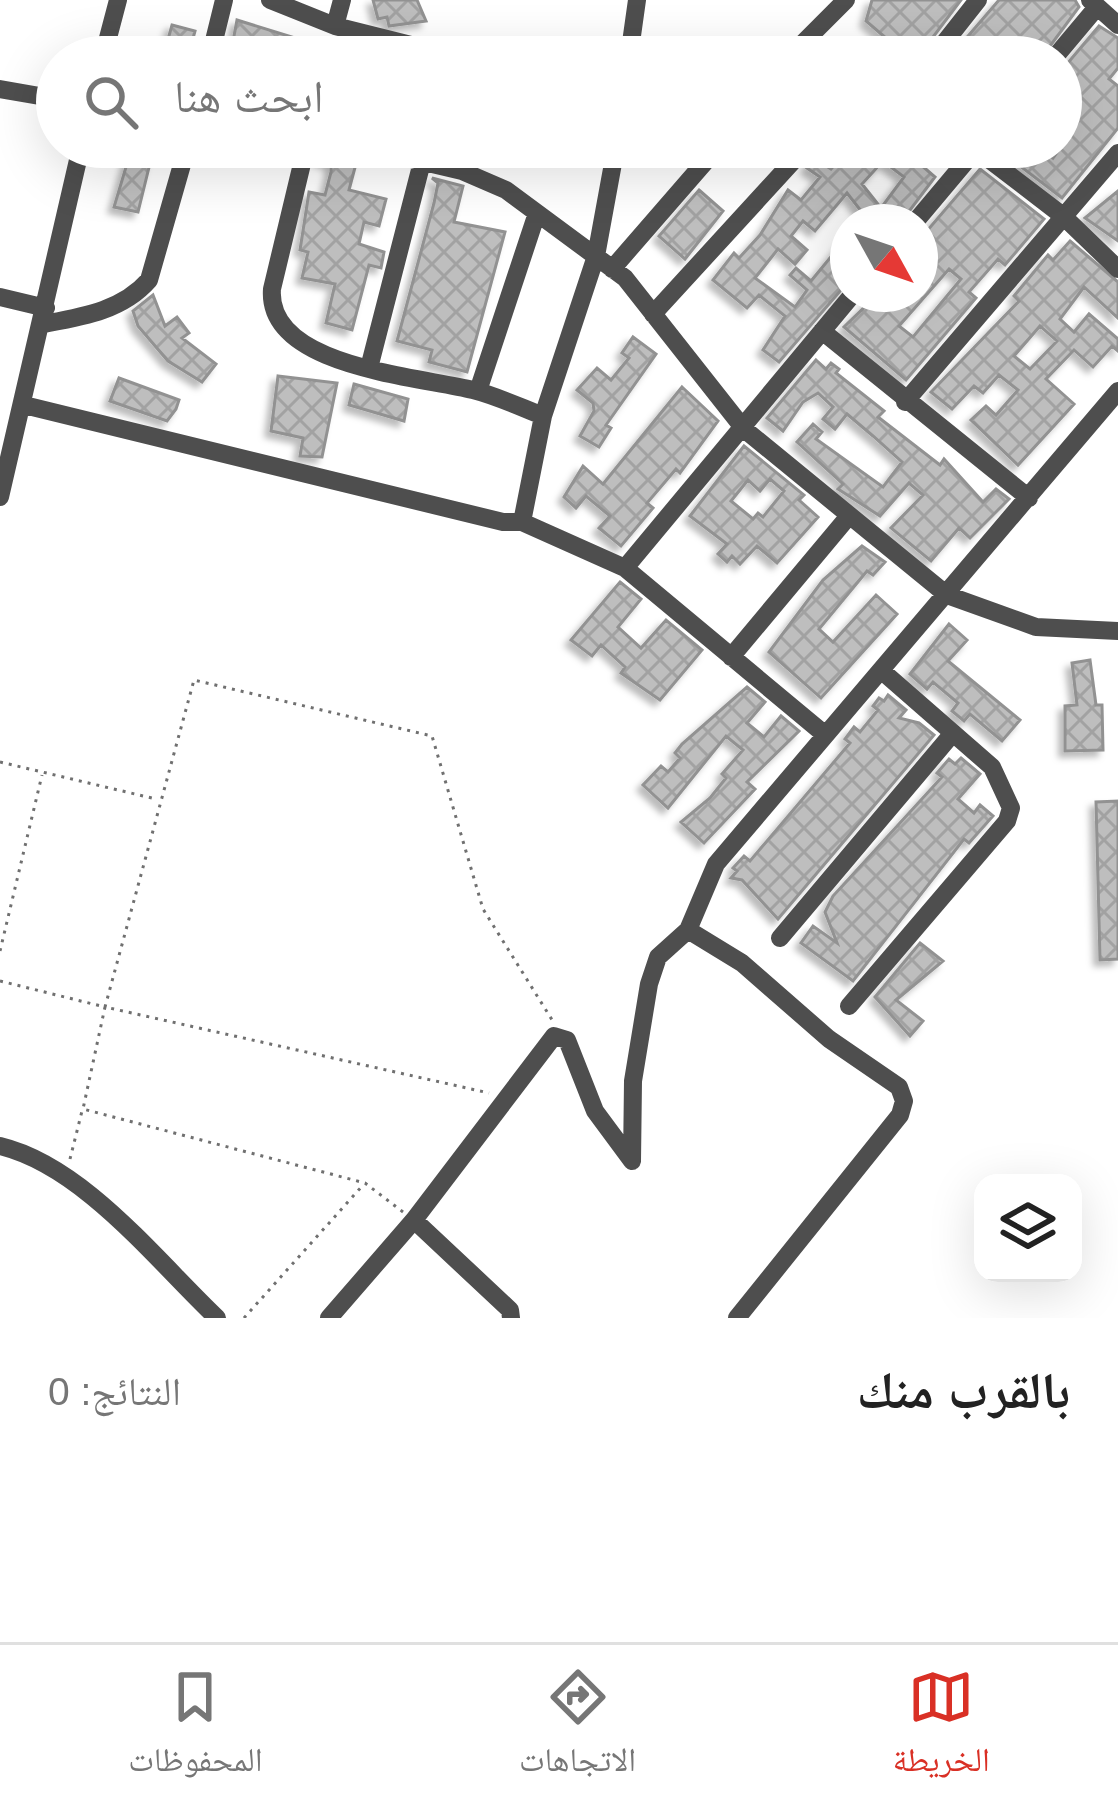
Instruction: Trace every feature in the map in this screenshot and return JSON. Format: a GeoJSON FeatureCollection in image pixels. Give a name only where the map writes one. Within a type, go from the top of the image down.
{"type":"FeatureCollection","features":[{"type":"Feature","properties":{"kind":"street"},"geometry":{"type":"LineString","coordinates":[[109,36],[118,0]]}},
{"type":"Feature","properties":{"kind":"street"},"geometry":{"type":"LineString","coordinates":[[215,36],[224,0]]}},
{"type":"Feature","properties":{"kind":"street"},"geometry":{"type":"LineString","coordinates":[[270,0],[375,36]]}},
{"type":"Feature","properties":{"kind":"street"},"geometry":{"type":"LineString","coordinates":[[335,26],[342,0]]}},
{"type":"Feature","properties":{"kind":"street"},"geometry":{"type":"LineString","coordinates":[[632,36],[637,0]]}},
{"type":"Feature","properties":{"kind":"street"},"geometry":{"type":"LineString","coordinates":[[816,36],[846,0]]}},
{"type":"Feature","properties":{"kind":"street"},"geometry":{"type":"LineString","coordinates":[[950,36],[978,0]]}},
{"type":"Feature","properties":{"kind":"street"},"geometry":{"type":"LineString","coordinates":[[1070,36],[1093,4],[1118,25]]}},
{"type":"Feature","properties":{"kind":"street"},"geometry":{"type":"LineString","coordinates":[[0,89],[36,95]]}},
{"type":"Feature","properties":{"kind":"street"},"geometry":{"type":"LineString","coordinates":[[905,402],[1118,153]]}},
{"type":"Feature","properties":{"kind":"street"},"geometry":{"type":"LineString","coordinates":[[0,497],[77,168]]}},
{"type":"Feature","properties":{"kind":"street"},"geometry":{"type":"LineString","coordinates":[[0,297],[45,316],[101,311],[139,292],[149,280],[181,168]]}},
{"type":"Feature","properties":{"kind":"street"},"geometry":{"type":"LineString","coordinates":[[300,168],[272,289],[273,313],[299,344],[369,368],[478,391],[543,416]]}},
{"type":"Feature","properties":{"kind":"street"},"geometry":{"type":"LineString","coordinates":[[369,368],[420,168]]}},
{"type":"Feature","properties":{"kind":"street"},"geometry":{"type":"LineString","coordinates":[[440,168],[506,190],[613,269],[744,428],[947,595],[1036,627],[1118,631]]}},
{"type":"Feature","properties":{"kind":"street"},"geometry":{"type":"LineString","coordinates":[[522,522],[543,416],[596,256],[612,168]]}},
{"type":"Feature","properties":{"kind":"street"},"geometry":{"type":"LineString","coordinates":[[613,269],[700,168]]}},
{"type":"Feature","properties":{"kind":"street"},"geometry":{"type":"LineString","coordinates":[[653,314],[787,168]]}},
{"type":"Feature","properties":{"kind":"street"},"geometry":{"type":"LineString","coordinates":[[930,204],[960,168]]}},
{"type":"Feature","properties":{"kind":"street"},"geometry":{"type":"LineString","coordinates":[[1002,168],[1063,216],[1118,269]]}},
{"type":"Feature","properties":{"kind":"street"},"geometry":{"type":"LineString","coordinates":[[478,391],[537,213]]}},
{"type":"Feature","properties":{"kind":"street"},"geometry":{"type":"LineString","coordinates":[[625,568],[838,312]]}},
{"type":"Feature","properties":{"kind":"street"},"geometry":{"type":"LineString","coordinates":[[822,331],[1029,498]]}},
{"type":"Feature","properties":{"kind":"street"},"geometry":{"type":"LineString","coordinates":[[329,1318],[414,1220],[504,1096],[561,1034],[596,1111],[632,1161],[633,1082],[650,984],[658,957],[688,930],[716,864],[1118,391]]}},
{"type":"Feature","properties":{"kind":"street"},"geometry":{"type":"LineString","coordinates":[[24,405],[503,522],[522,522],[625,568],[823,733]]}},
{"type":"Feature","properties":{"kind":"street"},"geometry":{"type":"LineString","coordinates":[[730,657],[848,517]]}},
{"type":"Feature","properties":{"kind":"street"},"geometry":{"type":"LineString","coordinates":[[850,1006],[1007,821],[1011,808],[1006,788],[992,767],[881,671]]}},
{"type":"Feature","properties":{"kind":"street"},"geometry":{"type":"LineString","coordinates":[[780,938],[953,733]]}},
{"type":"Feature","properties":{"kind":"street"},"geometry":{"type":"LineString","coordinates":[[688,930],[780,992],[829,1039],[899,1087],[904,1101],[900,1115],[737,1318]]}},
{"type":"Feature","properties":{"kind":"street"},"geometry":{"type":"LineString","coordinates":[[0,1146],[30,1153],[66,1174],[217,1318]]}},
{"type":"Feature","properties":{"kind":"street"},"geometry":{"type":"LineString","coordinates":[[414,1220],[509,1310],[511,1318]]}},
{"type":"Feature","properties":{"kind":"path"},"geometry":{"type":"LineString","coordinates":[[66,1174],[158,799],[194,680],[432,736],[483,909],[561,1034]]}},
{"type":"Feature","properties":{"kind":"path"},"geometry":{"type":"LineString","coordinates":[[0,762],[158,799]]}},
{"type":"Feature","properties":{"kind":"path"},"geometry":{"type":"LineString","coordinates":[[0,951],[42,775]]}},
{"type":"Feature","properties":{"kind":"path"},"geometry":{"type":"LineString","coordinates":[[0,981],[504,1096]]}},
{"type":"Feature","properties":{"kind":"path"},"geometry":{"type":"LineString","coordinates":[[83,1109],[365,1183],[414,1220]]}},
{"type":"Feature","properties":{"kind":"path"},"geometry":{"type":"LineString","coordinates":[[244,1318],[365,1183]]}},
{"type":"Feature","properties":{"kind":"building"},"geometry":{"type":"Polygon","coordinates":[[[373,0],[417,0],[426,21],[389,26],[387,17],[378,19],[373,0]]]}},
{"type":"Feature","properties":{"kind":"building"},"geometry":{"type":"Polygon","coordinates":[[[872,0],[961,0],[934,36],[884,36],[866,21],[872,0]]]}},
{"type":"Feature","properties":{"kind":"building"},"geometry":{"type":"Polygon","coordinates":[[[999,0],[1075,0],[1079,7],[1058,36],[968,36],[999,0]]]}},
{"type":"Feature","properties":{"kind":"building"},"geometry":{"type":"Polygon","coordinates":[[[237,20],[289,36],[234,36],[237,20]]]}},
{"type":"Feature","properties":{"kind":"building"},"geometry":{"type":"Polygon","coordinates":[[[172,25],[195,31],[194,36],[169,36],[172,25]]]}},
{"type":"Feature","properties":{"kind":"building"},"geometry":{"type":"Polygon","coordinates":[[[1099,26],[1118,38],[1118,68],[1109,79],[1118,86],[1118,128],[1062,198],[1023,168],[1082,168],[1082,46],[1099,26]]]}},
{"type":"Feature","properties":{"kind":"building"},"geometry":{"type":"Polygon","coordinates":[[[126,168],[149,168],[138,212],[114,207],[126,168]]]}},
{"type":"Feature","properties":{"kind":"building"},"geometry":{"type":"Polygon","coordinates":[[[331,168],[355,168],[349,190],[386,199],[379,226],[364,222],[359,244],[384,252],[381,268],[369,265],[352,330],[326,323],[335,284],[302,278],[308,252],[300,250],[309,192],[325,195],[331,168]]]}},
{"type":"Feature","properties":{"kind":"building"},"geometry":{"type":"Polygon","coordinates":[[[807,168],[877,168],[862,184],[878,204],[856,204],[847,193],[838,204],[830,204],[830,213],[815,231],[803,221],[791,236],[807,250],[795,264],[778,249],[755,278],[795,307],[807,290],[790,275],[796,268],[811,281],[830,258],[830,303],[779,362],[763,350],[785,316],[759,295],[747,308],[713,280],[734,253],[739,258],[760,235],[788,190],[801,200],[820,177],[807,168]]]}},
{"type":"Feature","properties":{"kind":"building"},"geometry":{"type":"Polygon","coordinates":[[[892,168],[925,168],[935,177],[915,204],[884,204],[904,177],[892,168]]]}},
{"type":"Feature","properties":{"kind":"building"},"geometry":{"type":"Polygon","coordinates":[[[980,169],[1044,219],[1005,265],[998,259],[969,292],[976,298],[906,380],[844,327],[859,312],[911,312],[899,326],[913,337],[938,312],[961,279],[949,269],[938,282],[938,218],[980,169]]]}},
{"type":"Feature","properties":{"kind":"building"},"geometry":{"type":"Polygon","coordinates":[[[432,178],[463,186],[454,222],[505,232],[467,372],[429,362],[432,350],[397,341],[434,203],[438,183],[432,178]]]}},
{"type":"Feature","properties":{"kind":"building"},"geometry":{"type":"Polygon","coordinates":[[[699,190],[723,211],[685,259],[659,236],[699,190]]]}},
{"type":"Feature","properties":{"kind":"building"},"geometry":{"type":"Polygon","coordinates":[[[1118,191],[1118,241],[1085,218],[1118,191]]]}},
{"type":"Feature","properties":{"kind":"building"},"geometry":{"type":"Polygon","coordinates":[[[1070,241],[1118,282],[1118,318],[1084,287],[1060,319],[1074,332],[1089,314],[1118,339],[1118,351],[1112,346],[1093,367],[1074,350],[1046,379],[1074,404],[1018,465],[971,420],[986,406],[996,415],[1018,390],[999,375],[983,393],[974,386],[952,409],[931,392],[1019,301],[1014,296],[1048,255],[1053,260],[1070,241]],[[1040,326],[1014,356],[1030,369],[1057,341],[1040,326]]]}},
{"type":"Feature","properties":{"kind":"building"},"geometry":{"type":"Polygon","coordinates":[[[153,295],[165,326],[177,317],[189,333],[182,338],[216,364],[202,382],[168,361],[138,326],[133,311],[153,295]]]}},
{"type":"Feature","properties":{"kind":"building"},"geometry":{"type":"Polygon","coordinates":[[[633,337],[656,354],[606,425],[611,428],[599,447],[580,436],[594,411],[593,403],[577,390],[597,368],[611,380],[629,358],[622,353],[633,337]]]}},
{"type":"Feature","properties":{"kind":"building"},"geometry":{"type":"Polygon","coordinates":[[[816,360],[826,369],[831,363],[839,369],[836,373],[884,411],[878,417],[940,465],[944,459],[983,502],[996,489],[1009,499],[970,538],[959,528],[931,561],[891,528],[923,495],[909,483],[880,516],[838,489],[843,484],[797,442],[813,424],[822,432],[816,439],[883,487],[902,462],[873,436],[847,414],[835,429],[823,419],[833,407],[818,393],[803,402],[783,431],[767,418],[816,360]]]}},
{"type":"Feature","properties":{"kind":"building"},"geometry":{"type":"Polygon","coordinates":[[[278,376],[337,383],[322,457],[300,456],[303,438],[271,431],[278,376]]]}},
{"type":"Feature","properties":{"kind":"building"},"geometry":{"type":"Polygon","coordinates":[[[119,378],[179,400],[176,409],[167,421],[110,401],[119,378]]]}},
{"type":"Feature","properties":{"kind":"building"},"geometry":{"type":"Polygon","coordinates":[[[354,384],[408,399],[404,421],[349,405],[354,384]]]}},
{"type":"Feature","properties":{"kind":"building"},"geometry":{"type":"Polygon","coordinates":[[[682,387],[718,421],[680,473],[676,469],[647,503],[653,508],[621,546],[599,528],[610,516],[586,496],[576,508],[564,497],[583,466],[603,484],[682,387]]]}},
{"type":"Feature","properties":{"kind":"building"},"geometry":{"type":"Polygon","coordinates":[[[744,446],[804,495],[799,500],[818,517],[777,563],[757,546],[740,564],[732,556],[727,562],[718,554],[727,544],[690,516],[744,446]],[[770,479],[760,491],[748,480],[731,501],[753,519],[758,513],[763,517],[784,491],[770,479]]]}},
{"type":"Feature","properties":{"kind":"building"},"geometry":{"type":"Polygon","coordinates":[[[862,546],[885,562],[873,575],[867,571],[819,629],[833,642],[876,595],[897,614],[821,698],[769,652],[823,580],[862,546]]]}},
{"type":"Feature","properties":{"kind":"building"},"geometry":{"type":"Polygon","coordinates":[[[620,582],[641,599],[618,627],[641,648],[666,620],[702,650],[660,700],[621,673],[625,667],[601,645],[592,656],[571,640],[620,582]]]}},
{"type":"Feature","properties":{"kind":"building"},"geometry":{"type":"Polygon","coordinates":[[[949,624],[967,640],[948,661],[1020,720],[1002,741],[970,714],[964,721],[952,711],[958,703],[933,682],[927,689],[910,674],[949,624]]]}},
{"type":"Feature","properties":{"kind":"building"},"geometry":{"type":"Polygon","coordinates":[[[1090,660],[1096,705],[1102,705],[1103,750],[1065,751],[1065,706],[1077,705],[1072,663],[1090,660]]]}},
{"type":"Feature","properties":{"kind":"building"},"geometry":{"type":"Polygon","coordinates":[[[747,687],[765,702],[747,723],[764,737],[781,716],[799,731],[747,782],[755,789],[704,843],[681,822],[710,798],[726,778],[722,774],[743,750],[726,736],[668,808],[643,785],[661,766],[668,772],[680,758],[675,753],[682,744],[747,687]]]}},
{"type":"Feature","properties":{"kind":"building"},"geometry":{"type":"Polygon","coordinates":[[[888,695],[906,710],[899,718],[919,723],[934,735],[778,919],[742,880],[731,878],[737,871],[733,868],[744,856],[750,861],[850,743],[845,739],[854,727],[860,732],[878,710],[873,706],[879,698],[884,701],[888,695]]]}},
{"type":"Feature","properties":{"kind":"building"},"geometry":{"type":"Polygon","coordinates":[[[961,758],[980,774],[958,799],[974,813],[980,805],[993,816],[969,843],[964,839],[853,981],[801,943],[813,926],[837,943],[825,912],[833,896],[942,777],[937,773],[949,759],[955,764],[961,758]]]}},
{"type":"Feature","properties":{"kind":"building"},"geometry":{"type":"Polygon","coordinates":[[[1118,801],[1118,959],[1100,960],[1096,802],[1118,801]]]}},
{"type":"Feature","properties":{"kind":"building"},"geometry":{"type":"Polygon","coordinates":[[[920,943],[943,961],[896,1000],[923,1021],[910,1036],[875,997],[920,943]]]}}]}
